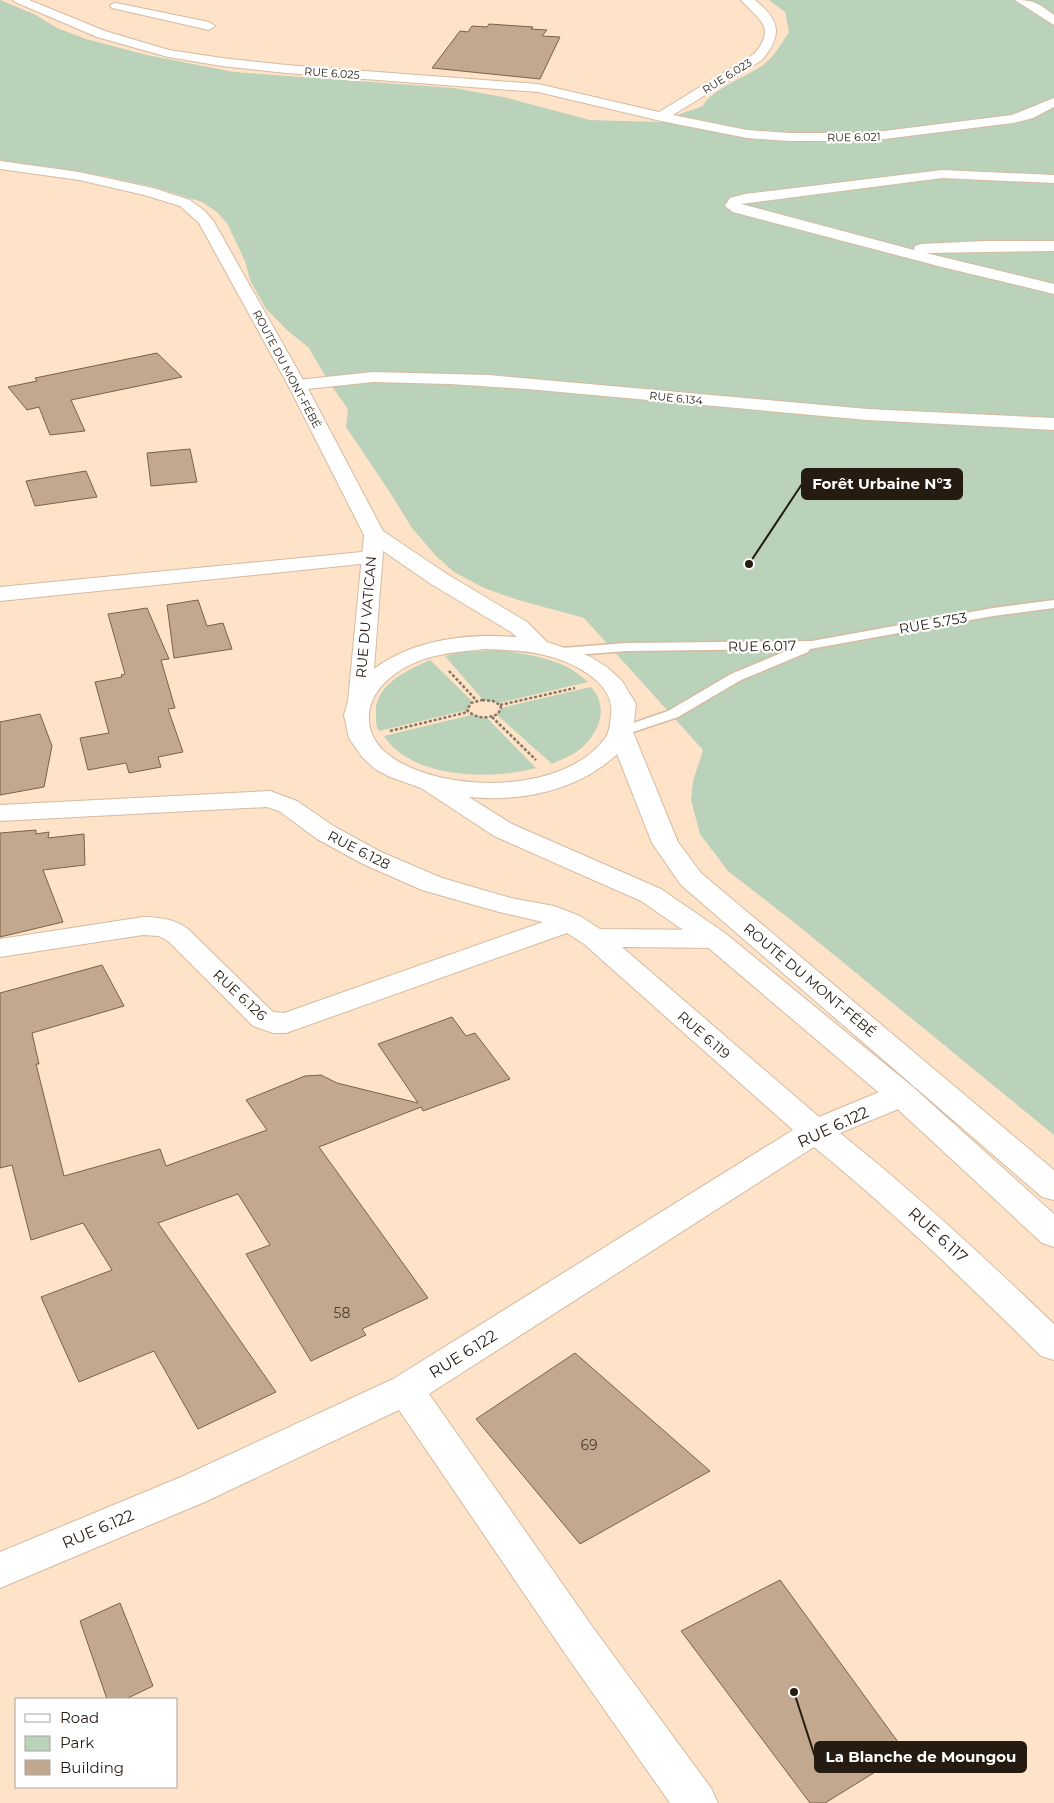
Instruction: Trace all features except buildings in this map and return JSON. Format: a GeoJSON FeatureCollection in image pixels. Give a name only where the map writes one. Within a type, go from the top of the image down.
{"type":"FeatureCollection","features":[{"type":"Feature","properties":{"kind":"street","name":"RUE 6.025"},"geometry":{"type":"LineString","coordinates":[[19,0],[37,2],[114,39],[168,53],[220,58],[286,69],[538,88],[656,116]]}},
{"type":"Feature","properties":{"kind":"street","name":"RUE 6.023"},"geometry":{"type":"LineString","coordinates":[[656,116],[758,57],[769,45],[772,34],[770,25],[757,8],[747,0]]}},
{"type":"Feature","properties":{"kind":"street"},"geometry":{"type":"LineString","coordinates":[[1021,0],[1054,12]]}},
{"type":"Feature","properties":{"kind":"street"},"geometry":{"type":"LineString","coordinates":[[116,6],[211,30],[204,9]]}},
{"type":"Feature","properties":{"kind":"street"},"geometry":{"type":"LineString","coordinates":[[1035,6],[1054,21]]}},
{"type":"Feature","properties":{"kind":"street","name":"RUE 6.021"},"geometry":{"type":"LineString","coordinates":[[656,116],[748,134],[768,136],[868,137],[1013,119],[1028,115],[1054,102]]}},
{"type":"Feature","properties":{"kind":"street","name":"ROUTE DU MONT-FÉBÉ"},"geometry":{"type":"LineString","coordinates":[[0,165],[79,176],[128,186],[170,197],[193,208],[206,222],[297,385],[374,535],[439,579],[519,627],[538,646]]}},
{"type":"Feature","properties":{"kind":"street"},"geometry":{"type":"LineString","coordinates":[[1054,180],[942,174],[745,198],[735,202],[733,206],[738,209],[898,251],[1054,289]]}},
{"type":"Feature","properties":{"kind":"street"},"geometry":{"type":"LineString","coordinates":[[898,251],[956,247],[1054,246]]}},
{"type":"Feature","properties":{"kind":"street","name":"RUE 6.134"},"geometry":{"type":"LineString","coordinates":[[297,385],[372,377],[439,379],[582,388],[922,420],[1054,424]]}},
{"type":"Feature","properties":{"kind":"street","name":"RUE DU VATICAN"},"geometry":{"type":"LineString","coordinates":[[359,700],[374,535]]}},
{"type":"Feature","properties":{"kind":"street"},"geometry":{"type":"LineString","coordinates":[[0,594],[372,557]]}},
{"type":"Feature","properties":{"kind":"street","name":"RUE 6.017"},"geometry":{"type":"LineString","coordinates":[[359,700],[374,680],[398,663],[430,650],[484,642],[538,646],[562,652],[589,664],[609,680],[624,705],[621,732]]}},
{"type":"Feature","properties":{"kind":"street"},"geometry":{"type":"LineString","coordinates":[[359,700],[356,719],[361,739],[376,757],[400,772],[431,784],[503,830],[651,895],[715,939],[902,1095],[1054,1234]]}},
{"type":"Feature","properties":{"kind":"street"},"geometry":{"type":"LineString","coordinates":[[431,784],[472,790],[516,789],[557,780],[591,764],[615,743],[621,732]]}},
{"type":"Feature","properties":{"kind":"street","name":"ROUTE DU MONT-FÉBÉ"},"geometry":{"type":"LineString","coordinates":[[621,732],[665,843],[691,879],[1054,1188]]}},
{"type":"Feature","properties":{"kind":"street","name":"RUE 6.128"},"geometry":{"type":"LineString","coordinates":[[0,813],[270,799],[288,806],[326,833],[365,854],[432,884],[510,906],[544,912],[582,930],[715,939]]}},
{"type":"Feature","properties":{"kind":"street","name":"RUE 6.126"},"geometry":{"type":"LineString","coordinates":[[0,948],[144,926],[161,926],[171,929],[178,935],[264,1019],[273,1023],[286,1023],[582,930]]}},
{"type":"Feature","properties":{"kind":"street","name":"RUE 6.119"},"geometry":{"type":"LineString","coordinates":[[582,930],[815,1131]]}},
{"type":"Feature","properties":{"kind":"street","name":"RUE 6.122"},"geometry":{"type":"LineString","coordinates":[[0,1570],[194,1489],[406,1390],[815,1131],[902,1095]]}},
{"type":"Feature","properties":{"kind":"street","name":"RUE 6.117"},"geometry":{"type":"LineString","coordinates":[[815,1131],[880,1183],[980,1274],[1054,1346]]}},
{"type":"Feature","properties":{"kind":"street"},"geometry":{"type":"LineString","coordinates":[[406,1390],[580,1642],[696,1803]]}},
{"type":"Feature","properties":{"kind":"lane","name":"RUE 5.753"},"geometry":{"type":"LineString","coordinates":[[812,645],[984,614],[1054,604]]}},
{"type":"Feature","properties":{"kind":"lane","name":"RUE 6.017"},"geometry":{"type":"LineString","coordinates":[[562,652],[627,647],[812,645]]}},
{"type":"Feature","properties":{"kind":"lane","name":"RUE 6.017"},"geometry":{"type":"LineString","coordinates":[[621,732],[674,714],[736,677],[812,645]]}},
{"type":"Feature","properties":{"kind":"path"},"geometry":{"type":"LineString","coordinates":[[430,650],[477,700]]}},
{"type":"Feature","properties":{"kind":"path"},"geometry":{"type":"LineString","coordinates":[[468,712],[469,705],[477,700],[490,700],[500,705],[609,680]]}},
{"type":"Feature","properties":{"kind":"path"},"geometry":{"type":"LineString","coordinates":[[361,739],[468,712],[478,717],[492,717],[500,712],[500,705]]}},
{"type":"Feature","properties":{"kind":"path"},"geometry":{"type":"LineString","coordinates":[[492,717],[557,780]]}},
{"type":"Feature","properties":{"kind":"green space"},"geometry":{"type":"Polygon","coordinates":[[[0,0],[34,14],[57,28],[86,39],[147,55],[234,72],[454,88],[503,97],[590,120],[658,122],[703,106],[713,94],[763,65],[771,58],[789,32],[785,12],[769,0],[1054,0],[1054,1135],[795,923],[728,871],[700,834],[691,800],[693,781],[703,750],[584,618],[518,600],[484,588],[454,572],[436,556],[412,528],[346,427],[348,409],[328,381],[309,348],[266,309],[250,280],[245,261],[228,225],[218,213],[202,202],[154,187],[104,176],[0,160],[0,0]]]}},
{"type":"Feature","properties":{"kind":"green space"},"geometry":{"type":"Polygon","coordinates":[[[496,650],[520,653],[556,662],[568,667],[588,682],[498,703],[483,700],[445,656],[462,652],[496,650]]]}},
{"type":"Feature","properties":{"kind":"green space"},"geometry":{"type":"Polygon","coordinates":[[[430,660],[473,702],[467,710],[379,731],[376,715],[380,695],[386,687],[402,674],[430,660]]]}},
{"type":"Feature","properties":{"kind":"green space"},"geometry":{"type":"Polygon","coordinates":[[[591,687],[600,703],[601,712],[597,729],[579,750],[552,764],[497,715],[501,708],[591,687]]]}},
{"type":"Feature","properties":{"kind":"green space"},"geometry":{"type":"Polygon","coordinates":[[[471,715],[487,718],[536,768],[497,774],[454,773],[413,761],[396,750],[384,736],[471,715]]]}},
{"type":"Feature","properties":{"kind":"place","name":"Forêt Urbaine N°3"},"geometry":{"type":"Point","coordinates":[749,564]}},
{"type":"Feature","properties":{"kind":"place","name":"La Blanche de Moungou"},"geometry":{"type":"Point","coordinates":[794,1692]}}]}
